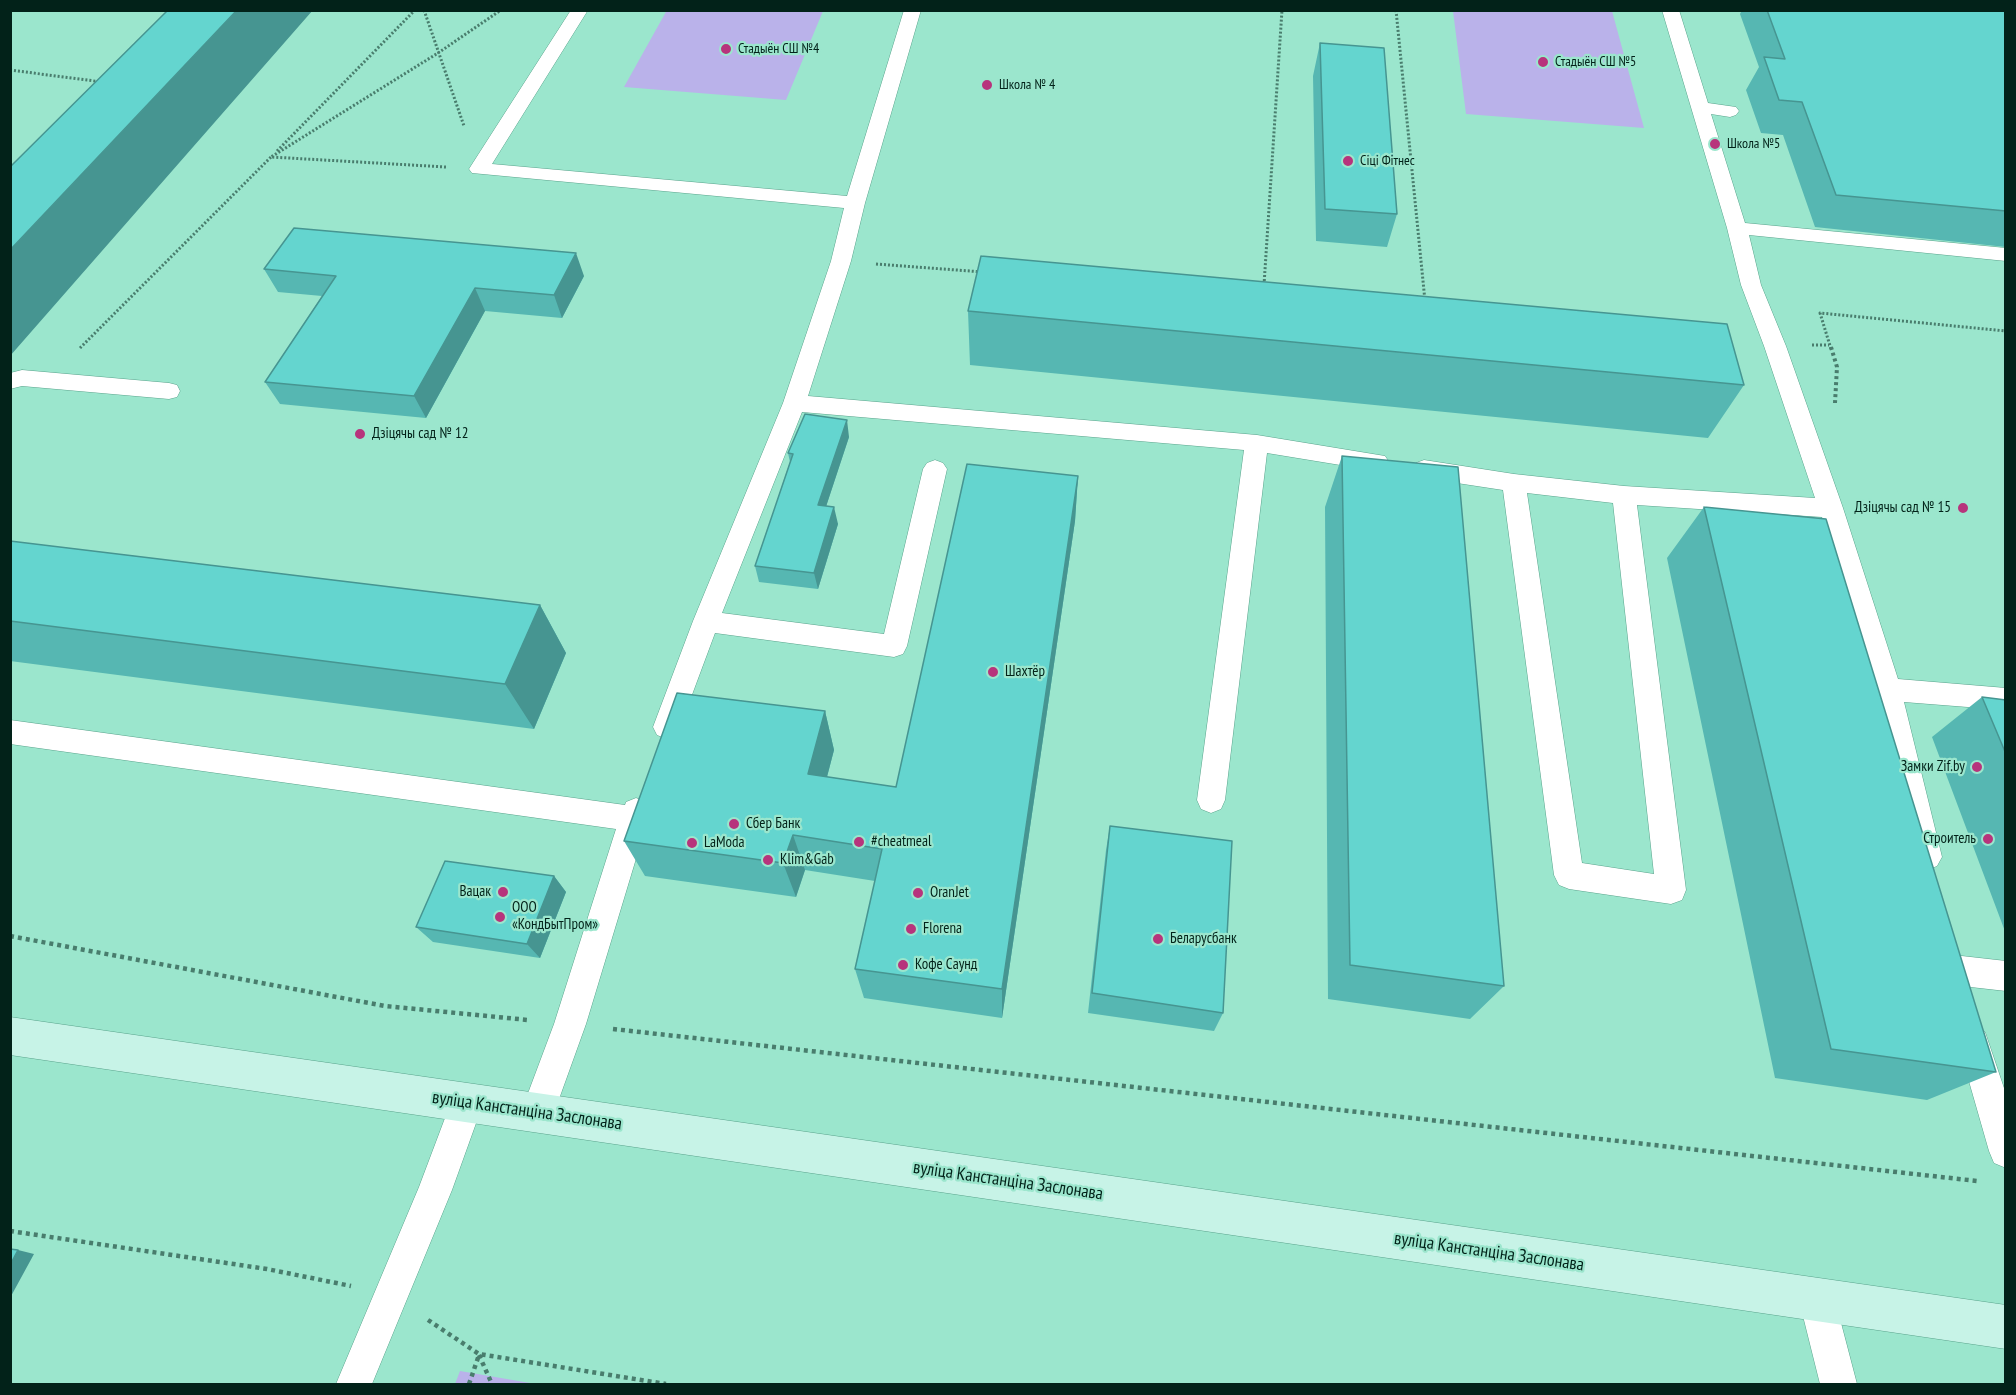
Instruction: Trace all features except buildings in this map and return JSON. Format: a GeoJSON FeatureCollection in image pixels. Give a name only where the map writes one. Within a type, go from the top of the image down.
{"type":"FeatureCollection","features":[{"type":"Feature","properties":{"kind":"main road","name":"вуліца Канстанціна Заслонава"},"geometry":{"type":"LineString","coordinates":[[10,1036],[2006,1327]]}},
{"type":"Feature","properties":{"kind":"lane"},"geometry":{"type":"LineString","coordinates":[[580,10],[479,169],[855,203]]}},
{"type":"Feature","properties":{"kind":"lane"},"geometry":{"type":"LineString","coordinates":[[658,753],[706,621],[794,403],[842,261],[855,203],[913,10]]}},
{"type":"Feature","properties":{"kind":"lane"},"geometry":{"type":"LineString","coordinates":[[1670,10],[1737,228],[1751,285],[1775,346],[1831,508],[1888,688],[1932,880]]}},
{"type":"Feature","properties":{"kind":"lane"},"geometry":{"type":"LineString","coordinates":[[1699,107],[1730,111]]}},
{"type":"Feature","properties":{"kind":"lane"},"geometry":{"type":"LineString","coordinates":[[1737,228],[2006,255]]}},
{"type":"Feature","properties":{"kind":"lane"},"geometry":{"type":"LineString","coordinates":[[10,381],[22,378],[169,391]]}},
{"type":"Feature","properties":{"kind":"lane"},"geometry":{"type":"LineString","coordinates":[[794,403],[1257,443],[1514,483],[1624,495],[1831,508]]}},
{"type":"Feature","properties":{"kind":"lane"},"geometry":{"type":"LineString","coordinates":[[1211,800],[1257,443]]}},
{"type":"Feature","properties":{"kind":"lane"},"geometry":{"type":"LineString","coordinates":[[706,621],[894,646],[935,469]]}},
{"type":"Feature","properties":{"kind":"lane"},"geometry":{"type":"LineString","coordinates":[[1514,483],[1569,875],[1671,890],[1624,495]]}},
{"type":"Feature","properties":{"kind":"lane"},"geometry":{"type":"LineString","coordinates":[[1888,688],[2006,699]]}},
{"type":"Feature","properties":{"kind":"lane"},"geometry":{"type":"LineString","coordinates":[[10,732],[634,819]]}},
{"type":"Feature","properties":{"kind":"lane"},"geometry":{"type":"LineString","coordinates":[[538,1112],[570,1024],[646,786]]}},
{"type":"Feature","properties":{"kind":"lane"},"geometry":{"type":"LineString","coordinates":[[2006,976],[1957,982],[2006,1151]]}},
{"type":"Feature","properties":{"kind":"lane"},"geometry":{"type":"LineString","coordinates":[[354,1384],[435,1190],[468,1101]]}},
{"type":"Feature","properties":{"kind":"lane"},"geometry":{"type":"LineString","coordinates":[[1817,1300],[1839,1384]]}},
{"type":"Feature","properties":{"kind":"path"},"geometry":{"type":"LineString","coordinates":[[47,380],[415,10]]}},
{"type":"Feature","properties":{"kind":"path"},"geometry":{"type":"LineString","coordinates":[[271,157],[479,169],[424,10]]}},
{"type":"Feature","properties":{"kind":"path"},"geometry":{"type":"LineString","coordinates":[[271,157],[438,53],[501,10]]}},
{"type":"Feature","properties":{"kind":"path"},"geometry":{"type":"LineString","coordinates":[[1263,296],[1282,10]]}},
{"type":"Feature","properties":{"kind":"path"},"geometry":{"type":"LineString","coordinates":[[1396,10],[1426,310]]}},
{"type":"Feature","properties":{"kind":"path"},"geometry":{"type":"LineString","coordinates":[[10,70],[109,82]]}},
{"type":"Feature","properties":{"kind":"path"},"geometry":{"type":"LineString","coordinates":[[842,261],[994,273]]}},
{"type":"Feature","properties":{"kind":"path"},"geometry":{"type":"LineString","coordinates":[[1835,414],[1837,368],[1820,313],[2006,330]]}},
{"type":"Feature","properties":{"kind":"path"},"geometry":{"type":"LineString","coordinates":[[1775,346],[1829,345]]}},
{"type":"Feature","properties":{"kind":"path"},"geometry":{"type":"LineString","coordinates":[[10,936],[385,1006],[570,1024],[1982,1182]]}},
{"type":"Feature","properties":{"kind":"path"},"geometry":{"type":"LineString","coordinates":[[10,1231],[267,1269],[390,1294],[479,1354],[666,1384]]}},
{"type":"Feature","properties":{"kind":"path"},"geometry":{"type":"LineString","coordinates":[[469,1384],[479,1354]]}},
{"type":"Feature","properties":{"kind":"path"},"geometry":{"type":"LineString","coordinates":[[479,1354],[492,1384]]}},
{"type":"Feature","properties":{"kind":"shaded area","name":"Стадыён СШ №4"},"geometry":{"type":"Polygon","coordinates":[[[667,10],[823,11],[786,100],[624,87],[667,10]]]}},
{"type":"Feature","properties":{"kind":"shaded area","name":"Стадыён СШ №5"},"geometry":{"type":"Polygon","coordinates":[[[1453,11],[1612,11],[1644,128],[1466,114],[1453,11]]]}},
{"type":"Feature","properties":{"kind":"shaded area"},"geometry":{"type":"Polygon","coordinates":[[[460,1371],[536,1384],[455,1384],[460,1371]]]}},
{"type":"Feature","properties":{"kind":"place","name":"Стадыён СШ №4"},"geometry":{"type":"Point","coordinates":[726,49]}},
{"type":"Feature","properties":{"kind":"place","name":"Стадыён СШ №5"},"geometry":{"type":"Point","coordinates":[1543,62]}},
{"type":"Feature","properties":{"kind":"place","name":"Школа № 4"},"geometry":{"type":"Point","coordinates":[987,85]}},
{"type":"Feature","properties":{"kind":"place","name":"Школа №5"},"geometry":{"type":"Point","coordinates":[1715,144]}},
{"type":"Feature","properties":{"kind":"place","name":"Сіці Фітнес"},"geometry":{"type":"Point","coordinates":[1348,161]}},
{"type":"Feature","properties":{"kind":"place","name":"Дзіцячы сад № 12"},"geometry":{"type":"Point","coordinates":[360,434]}},
{"type":"Feature","properties":{"kind":"place","name":"Дзіцячы сад № 15"},"geometry":{"type":"Point","coordinates":[1963,508]}},
{"type":"Feature","properties":{"kind":"place","name":"Шахтёр"},"geometry":{"type":"Point","coordinates":[993,672]}},
{"type":"Feature","properties":{"kind":"place","name":"Замки Zif.by"},"geometry":{"type":"Point","coordinates":[1977,767]}},
{"type":"Feature","properties":{"kind":"place","name":"Сбер Банк"},"geometry":{"type":"Point","coordinates":[734,824]}},
{"type":"Feature","properties":{"kind":"place","name":"Строитель"},"geometry":{"type":"Point","coordinates":[1988,839]}},
{"type":"Feature","properties":{"kind":"place","name":"#cheatmeal"},"geometry":{"type":"Point","coordinates":[859,842]}},
{"type":"Feature","properties":{"kind":"place","name":"LaModa"},"geometry":{"type":"Point","coordinates":[692,843]}},
{"type":"Feature","properties":{"kind":"place","name":"Klim&Gab"},"geometry":{"type":"Point","coordinates":[768,860]}},
{"type":"Feature","properties":{"kind":"place","name":"Вацак"},"geometry":{"type":"Point","coordinates":[503,892]}},
{"type":"Feature","properties":{"kind":"place","name":"OranJet"},"geometry":{"type":"Point","coordinates":[918,893]}},
{"type":"Feature","properties":{"kind":"place","name":"ООО «КондБытПром»"},"geometry":{"type":"Point","coordinates":[500,917]}},
{"type":"Feature","properties":{"kind":"place","name":"Florena"},"geometry":{"type":"Point","coordinates":[911,929]}},
{"type":"Feature","properties":{"kind":"place","name":"Беларусбанк"},"geometry":{"type":"Point","coordinates":[1158,939]}},
{"type":"Feature","properties":{"kind":"place","name":"Кофе Саунд"},"geometry":{"type":"Point","coordinates":[903,965]}}]}
